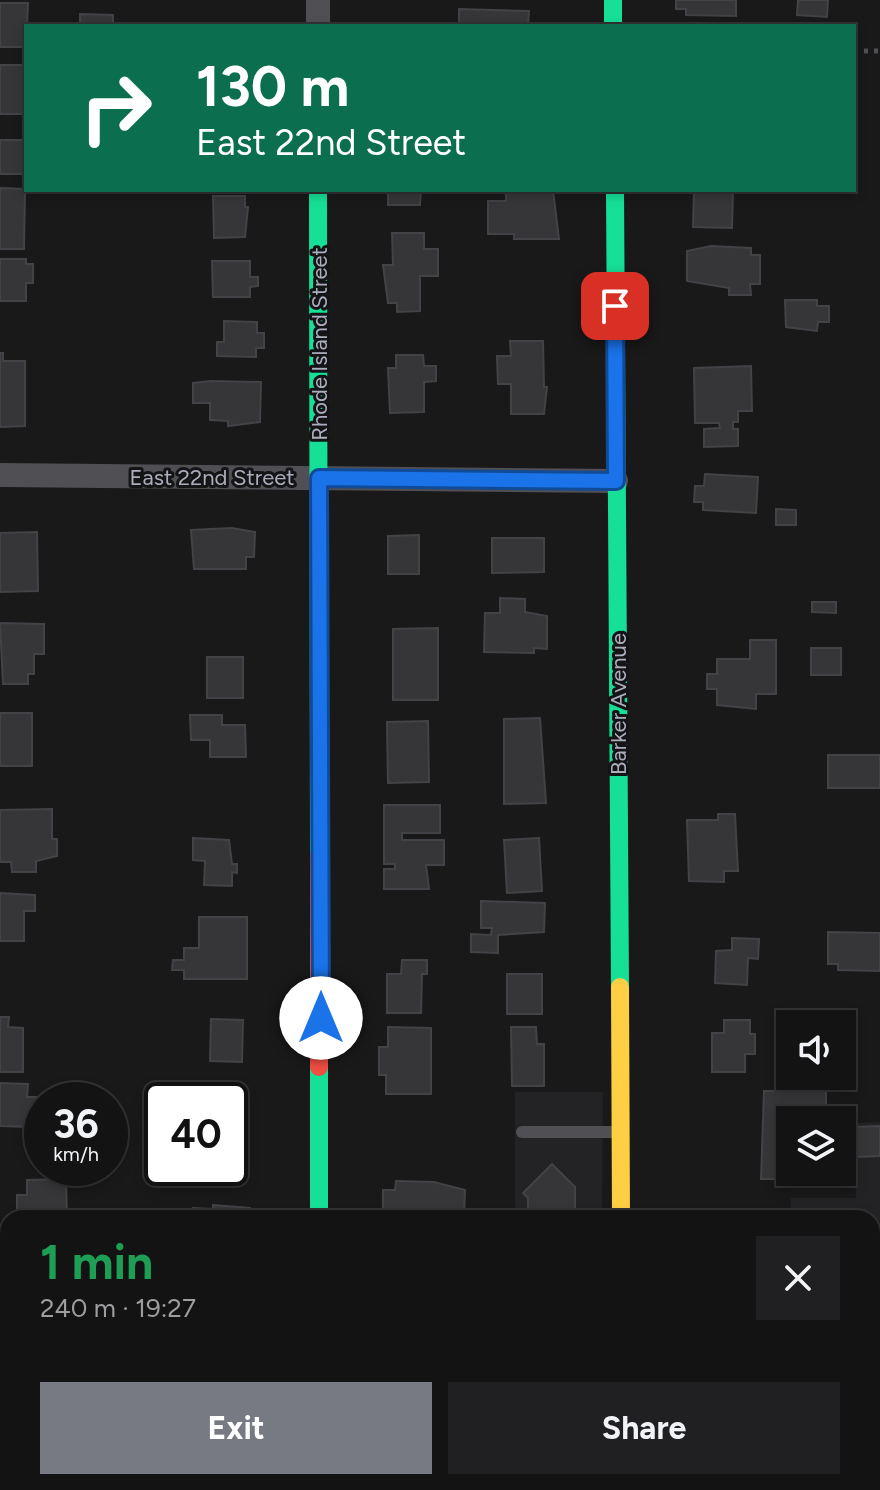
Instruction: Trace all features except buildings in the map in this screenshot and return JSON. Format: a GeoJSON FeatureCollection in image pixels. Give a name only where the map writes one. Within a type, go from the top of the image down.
{"type":"FeatureCollection","features":[{"type":"Feature","properties":{"kind":"street"},"geometry":{"type":"LineString","coordinates":[[318,0],[318,24]]}},
{"type":"Feature","properties":{"kind":"street"},"geometry":{"type":"LineString","coordinates":[[613,0],[613,24]]}},
{"type":"Feature","properties":{"kind":"street","name":"Rhode Island Street"},"geometry":{"type":"LineString","coordinates":[[318,192],[319,1210]]}},
{"type":"Feature","properties":{"kind":"street","name":"Barker Avenue"},"geometry":{"type":"LineString","coordinates":[[615,192],[621,1210]]}},
{"type":"Feature","properties":{"kind":"street","name":"East 22nd Street"},"geometry":{"type":"LineString","coordinates":[[0,475],[616,481]]}},
{"type":"Feature","properties":{"kind":"lane"},"geometry":{"type":"LineString","coordinates":[[522,1132],[620,1132]]}},
{"type":"Feature","properties":{"kind":"path"},"geometry":{"type":"LineString","coordinates":[[856,51],[880,51]]}},
{"type":"Feature","properties":{"kind":"shaded area"},"geometry":{"type":"Polygon","coordinates":[[[515,1092],[603,1092],[602,1210],[515,1210],[515,1092]]]}},
{"type":"Feature","properties":{"kind":"shaded area"},"geometry":{"type":"Polygon","coordinates":[[[880,1122],[880,1210],[791,1210],[791,1198],[856,1198],[856,1123],[880,1122]]]}},
{"type":"Feature","properties":{"kind":"traffic: fast"},"geometry":{"type":"LineString","coordinates":[[613,0],[613,24]]}},
{"type":"Feature","properties":{"kind":"traffic: fast"},"geometry":{"type":"LineString","coordinates":[[318,192],[319,855]]}},
{"type":"Feature","properties":{"kind":"traffic: fast"},"geometry":{"type":"LineString","coordinates":[[615,192],[620,987]]}},
{"type":"Feature","properties":{"kind":"traffic: fast"},"geometry":{"type":"LineString","coordinates":[[319,1067],[319,1210]]}},
{"type":"Feature","properties":{"kind":"traffic: slow"},"geometry":{"type":"LineString","coordinates":[[620,987],[621,1210]]}},
{"type":"Feature","properties":{"kind":"traffic: jam"},"geometry":{"type":"LineString","coordinates":[[319,855],[319,1067]]}},
{"type":"Feature","properties":{"kind":"route"},"geometry":{"type":"LineString","coordinates":[[321,1018],[319,478],[616,481],[615,306]]}}]}
